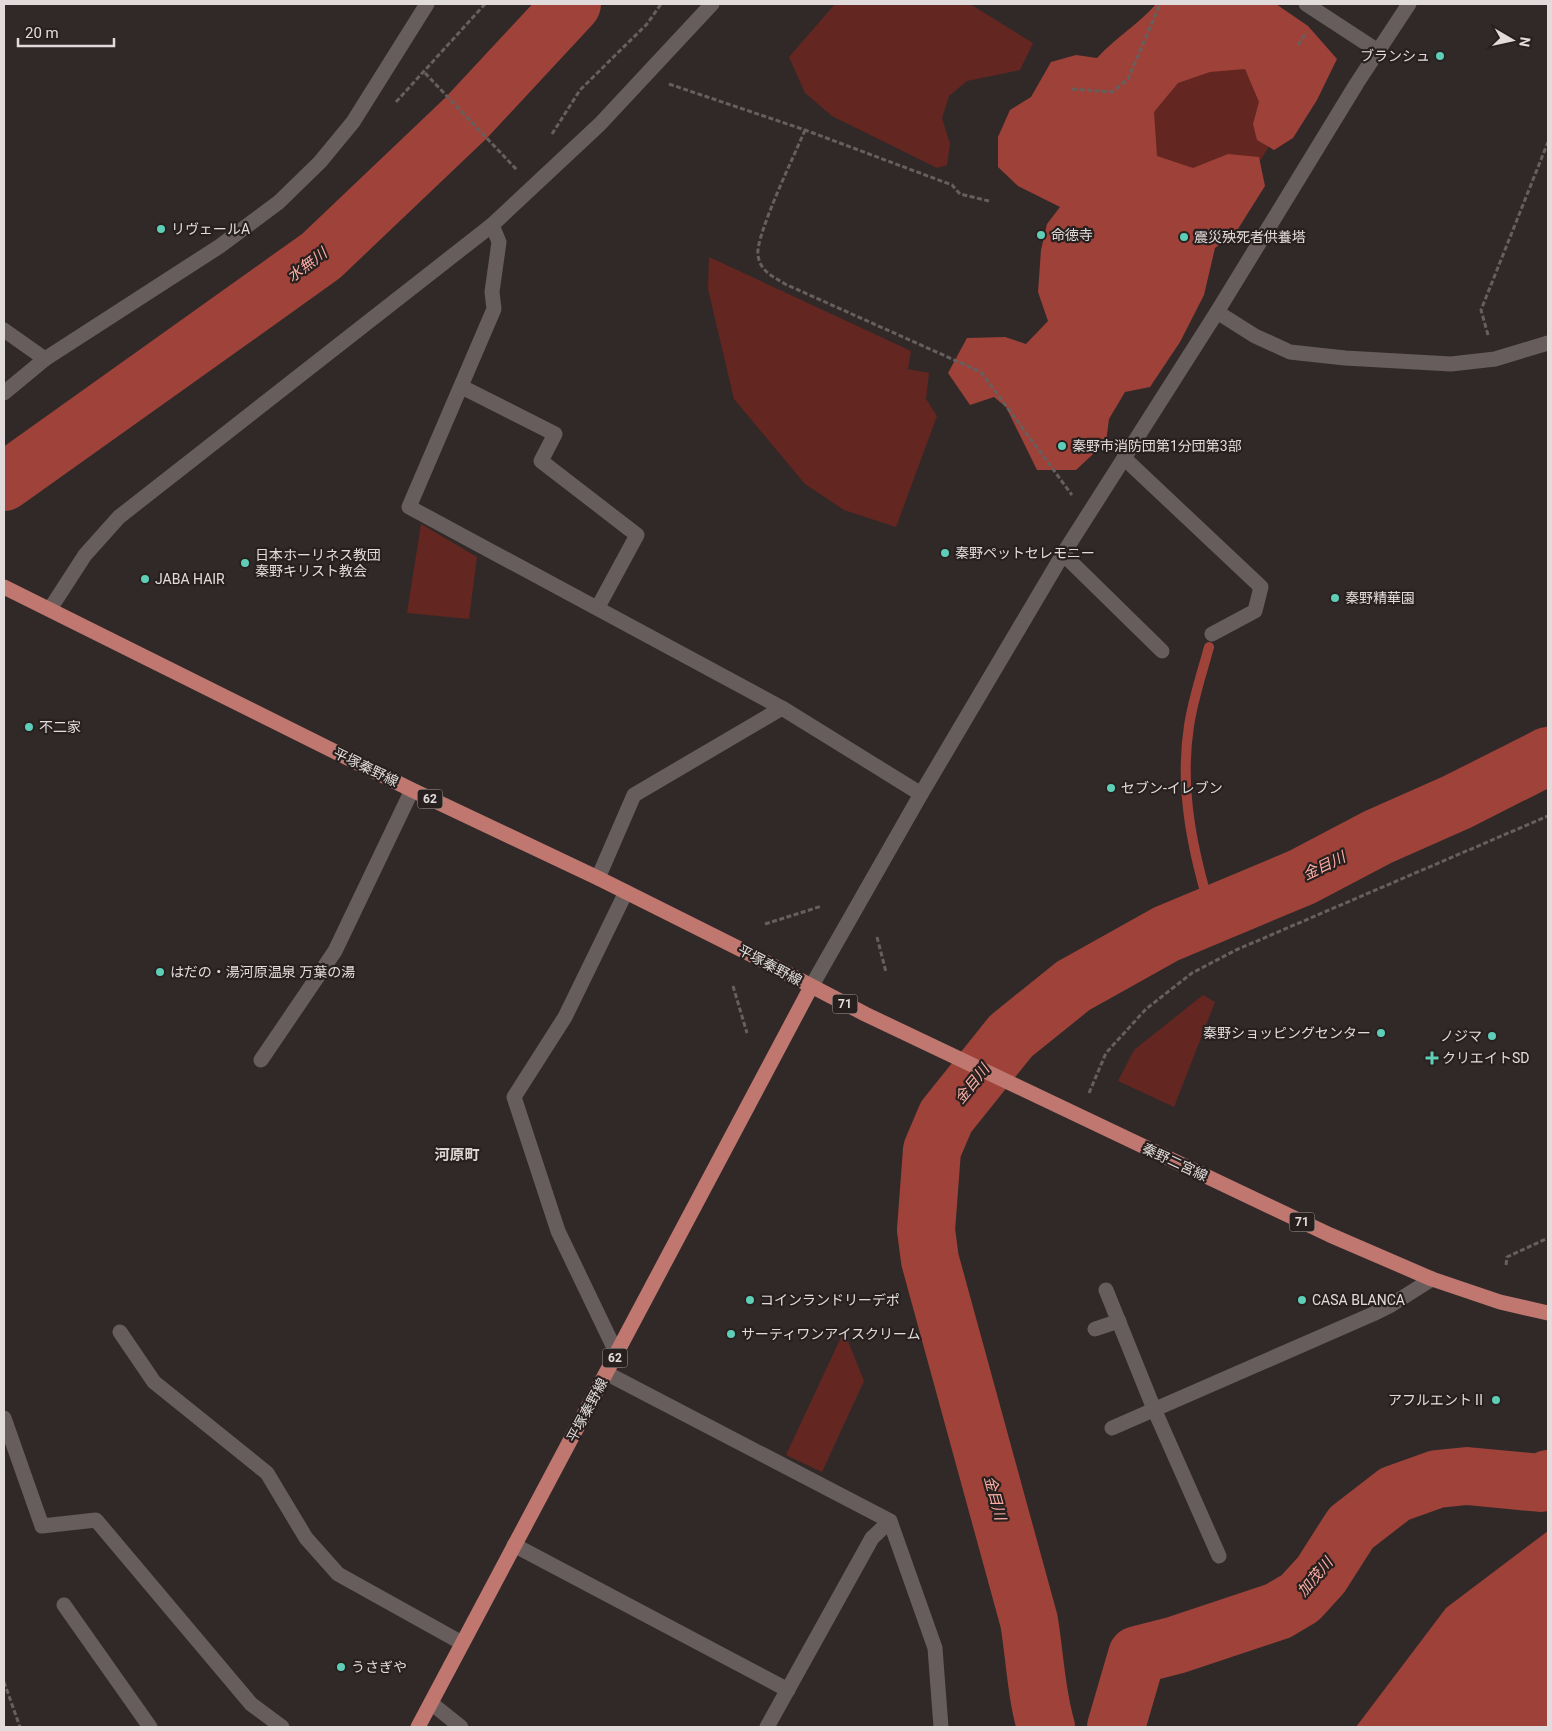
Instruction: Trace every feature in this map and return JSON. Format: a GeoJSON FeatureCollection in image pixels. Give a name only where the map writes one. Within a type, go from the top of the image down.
{"type":"FeatureCollection","features":[{"type":"Feature","properties":{"kind":"main road","name":"平塚秦野線"},"geometry":{"type":"LineString","coordinates":[[4,587],[412,790],[598,878],[750,954],[811,987],[418,1727]]}},
{"type":"Feature","properties":{"kind":"main road","name":"秦野二宮線"},"geometry":{"type":"LineString","coordinates":[[811,987],[1078,1117],[1330,1236],[1432,1278],[1500,1302],[1548,1313]]}},
{"type":"Feature","properties":{"kind":"street"},"geometry":{"type":"LineString","coordinates":[[4,393],[45,359],[220,246],[279,202],[320,162],[353,122],[427,4]]}},
{"type":"Feature","properties":{"kind":"street"},"geometry":{"type":"LineString","coordinates":[[50,610],[85,555],[120,517],[492,224],[600,124],[712,4]]}},
{"type":"Feature","properties":{"kind":"street"},"geometry":{"type":"LineString","coordinates":[[1306,4],[1378,52]]}},
{"type":"Feature","properties":{"kind":"street"},"geometry":{"type":"LineString","coordinates":[[811,987],[921,794],[1063,554],[1409,4]]}},
{"type":"Feature","properties":{"kind":"street"},"geometry":{"type":"LineString","coordinates":[[492,224],[499,242],[492,292],[494,309],[409,507],[598,607],[782,708],[921,794]]}},
{"type":"Feature","properties":{"kind":"street"},"geometry":{"type":"LineString","coordinates":[[1217,312],[1255,336],[1290,352],[1345,358],[1451,364],[1495,359],[1548,343]]}},
{"type":"Feature","properties":{"kind":"street"},"geometry":{"type":"LineString","coordinates":[[4,330],[45,359]]}},
{"type":"Feature","properties":{"kind":"street"},"geometry":{"type":"LineString","coordinates":[[462,387],[555,434],[541,461],[637,535],[598,607]]}},
{"type":"Feature","properties":{"kind":"street"},"geometry":{"type":"LineString","coordinates":[[1124,458],[1261,586],[1255,611],[1212,634]]}},
{"type":"Feature","properties":{"kind":"street"},"geometry":{"type":"LineString","coordinates":[[1063,554],[1162,651]]}},
{"type":"Feature","properties":{"kind":"street"},"geometry":{"type":"LineString","coordinates":[[598,878],[634,795],[782,708]]}},
{"type":"Feature","properties":{"kind":"street"},"geometry":{"type":"LineString","coordinates":[[261,1060],[335,951],[412,790]]}},
{"type":"Feature","properties":{"kind":"street"},"geometry":{"type":"LineString","coordinates":[[617,1354],[558,1231],[514,1097],[565,1017],[626,892]]}},
{"type":"Feature","properties":{"kind":"street"},"geometry":{"type":"LineString","coordinates":[[1112,1428],[1373,1314],[1391,1305],[1432,1278]]}},
{"type":"Feature","properties":{"kind":"street"},"geometry":{"type":"LineString","coordinates":[[1106,1290],[1154,1409],[1220,1556]]}},
{"type":"Feature","properties":{"kind":"street"},"geometry":{"type":"LineString","coordinates":[[1095,1329],[1119,1321]]}},
{"type":"Feature","properties":{"kind":"street"},"geometry":{"type":"LineString","coordinates":[[120,1332],[154,1382],[267,1473],[306,1538],[338,1574],[462,1643]]}},
{"type":"Feature","properties":{"kind":"street"},"geometry":{"type":"LineString","coordinates":[[606,1374],[890,1521],[935,1648],[941,1727]]}},
{"type":"Feature","properties":{"kind":"street"},"geometry":{"type":"LineString","coordinates":[[4,1418],[42,1526],[96,1520],[251,1704],[282,1727]]}},
{"type":"Feature","properties":{"kind":"street"},"geometry":{"type":"LineString","coordinates":[[767,1727],[872,1538],[890,1521]]}},
{"type":"Feature","properties":{"kind":"street"},"geometry":{"type":"LineString","coordinates":[[514,1546],[788,1690]]}},
{"type":"Feature","properties":{"kind":"street"},"geometry":{"type":"LineString","coordinates":[[64,1605],[150,1727]]}},
{"type":"Feature","properties":{"kind":"street"},"geometry":{"type":"LineString","coordinates":[[431,1703],[461,1727]]}},
{"type":"Feature","properties":{"kind":"path"},"geometry":{"type":"LineString","coordinates":[[396,102],[425,73],[484,4]]}},
{"type":"Feature","properties":{"kind":"path"},"geometry":{"type":"LineString","coordinates":[[551,136],[580,90],[647,24],[661,4]]}},
{"type":"Feature","properties":{"kind":"path"},"geometry":{"type":"LineString","coordinates":[[1072,89],[1112,92],[1128,79],[1160,4]]}},
{"type":"Feature","properties":{"kind":"path"},"geometry":{"type":"LineString","coordinates":[[1298,45],[1305,35]]}},
{"type":"Feature","properties":{"kind":"path"},"geometry":{"type":"LineString","coordinates":[[425,73],[519,172]]}},
{"type":"Feature","properties":{"kind":"path"},"geometry":{"type":"LineString","coordinates":[[663,82],[806,130],[952,185],[960,194],[989,201]]}},
{"type":"Feature","properties":{"kind":"path"},"geometry":{"type":"LineString","coordinates":[[806,130],[760,234],[757,254],[764,272],[785,284],[982,372],[1072,496]]}},
{"type":"Feature","properties":{"kind":"path"},"geometry":{"type":"LineString","coordinates":[[1488,334],[1481,310],[1548,142]]}},
{"type":"Feature","properties":{"kind":"path"},"geometry":{"type":"LineString","coordinates":[[1078,1117],[1106,1053],[1146,1009],[1192,973],[1236,950],[1548,816]]}},
{"type":"Feature","properties":{"kind":"path"},"geometry":{"type":"LineString","coordinates":[[765,924],[822,906]]}},
{"type":"Feature","properties":{"kind":"path"},"geometry":{"type":"LineString","coordinates":[[877,937],[886,972]]}},
{"type":"Feature","properties":{"kind":"path"},"geometry":{"type":"LineString","coordinates":[[733,986],[747,1033]]}},
{"type":"Feature","properties":{"kind":"path"},"geometry":{"type":"LineString","coordinates":[[1506,1265],[1508,1257],[1548,1238]]}},
{"type":"Feature","properties":{"kind":"path"},"geometry":{"type":"LineString","coordinates":[[4,1682],[20,1727]]}},
{"type":"Feature","properties":{"kind":"shaded area"},"geometry":{"type":"Polygon","coordinates":[[[835,4],[970,4],[1033,43],[1020,70],[967,81],[949,96],[942,118],[950,144],[947,165],[937,168],[832,116],[805,93],[789,57],[835,4]]]}},
{"type":"Feature","properties":{"kind":"shaded area"},"geometry":{"type":"Polygon","coordinates":[[[1156,4],[1276,4],[1308,26],[1337,59],[1317,100],[1293,138],[1274,150],[1257,140],[1253,124],[1259,102],[1245,69],[1210,72],[1178,83],[1154,112],[1157,156],[1193,168],[1228,154],[1259,157],[1265,186],[1236,232],[1215,248],[1204,295],[1180,342],[1150,387],[1125,392],[1109,419],[1106,442],[1076,470],[1037,470],[1006,407],[994,397],[970,405],[948,373],[967,338],[1005,337],[1026,344],[1048,321],[1038,292],[1041,250],[1047,224],[1060,207],[1018,186],[998,167],[998,137],[1010,110],[1031,97],[1051,62],[1076,55],[1097,58],[1156,4]]]}},
{"type":"Feature","properties":{"kind":"shaded area"},"geometry":{"type":"Polygon","coordinates":[[[1211,4],[1321,62],[1199,260],[1099,188],[1211,4]]]}},
{"type":"Feature","properties":{"kind":"shaded area"},"geometry":{"type":"Polygon","coordinates":[[[709,257],[911,351],[908,369],[929,373],[926,399],[937,416],[896,527],[844,510],[805,484],[734,399],[708,289],[709,257]]]}},
{"type":"Feature","properties":{"kind":"shaded area"},"geometry":{"type":"Polygon","coordinates":[[[421,524],[477,557],[469,619],[407,613],[421,524]]]}},
{"type":"Feature","properties":{"kind":"shaded area"},"geometry":{"type":"Polygon","coordinates":[[[1203,995],[1215,1002],[1174,1107],[1118,1081],[1134,1050],[1203,995]]]}},
{"type":"Feature","properties":{"kind":"shaded area"},"geometry":{"type":"Polygon","coordinates":[[[844,1331],[864,1381],[822,1472],[786,1455],[844,1331]]]}},
{"type":"Feature","properties":{"kind":"shaded area"},"geometry":{"type":"Polygon","coordinates":[[[1548,1531],[1548,1727],[1356,1727],[1446,1608],[1548,1531]]]}},
{"type":"Feature","properties":{"kind":"waterway","name":"水無川"},"geometry":{"type":"LineString","coordinates":[[4,482],[321,256],[466,118],[572,4]]}},
{"type":"Feature","properties":{"kind":"waterway"},"geometry":{"type":"LineString","coordinates":[[1209,647],[1195,696],[1189,726],[1186,774],[1187,797],[1194,845],[1212,915]]}},
{"type":"Feature","properties":{"kind":"waterway","name":"金目川"},"geometry":{"type":"LineString","coordinates":[[1046,1727],[1038,1688],[1029,1621],[930,1260],[926,1230],[932,1150],[946,1117],[1011,1036],[1073,986],[1166,934],[1302,877],[1378,837],[1457,802],[1548,756]]}},
{"type":"Feature","properties":{"kind":"waterway","name":"加茂川"},"geometry":{"type":"LineString","coordinates":[[1116,1727],[1137,1655],[1176,1645],[1278,1611],[1300,1598],[1321,1575],[1351,1528],[1395,1494],[1437,1479],[1467,1476],[1541,1483],[1548,1479]]}},
{"type":"Feature","properties":{"kind":"place","name":"ブランシュ"},"geometry":{"type":"Point","coordinates":[1440,56]}},
{"type":"Feature","properties":{"kind":"place","name":"リヴェールA"},"geometry":{"type":"Point","coordinates":[161,229]}},
{"type":"Feature","properties":{"kind":"place","name":"命徳寺"},"geometry":{"type":"Point","coordinates":[1041,235]}},
{"type":"Feature","properties":{"kind":"place","name":"震災殃死者供養塔"},"geometry":{"type":"Point","coordinates":[1184,237]}},
{"type":"Feature","properties":{"kind":"place","name":"秦野市消防団第1分団第3部"},"geometry":{"type":"Point","coordinates":[1062,446]}},
{"type":"Feature","properties":{"kind":"place","name":"秦野ペットセレモニー"},"geometry":{"type":"Point","coordinates":[945,553]}},
{"type":"Feature","properties":{"kind":"place","name":"日本ホーリネス教団 秦野キリスト教会"},"geometry":{"type":"Point","coordinates":[245,563]}},
{"type":"Feature","properties":{"kind":"place","name":"JABA HAIR"},"geometry":{"type":"Point","coordinates":[145,579]}},
{"type":"Feature","properties":{"kind":"place","name":"秦野精華園"},"geometry":{"type":"Point","coordinates":[1335,598]}},
{"type":"Feature","properties":{"kind":"place","name":"不二家"},"geometry":{"type":"Point","coordinates":[29,727]}},
{"type":"Feature","properties":{"kind":"place","name":"セブン-イレブン"},"geometry":{"type":"Point","coordinates":[1111,788]}},
{"type":"Feature","properties":{"kind":"place","name":"はだの・湯河原温泉 万葉の湯"},"geometry":{"type":"Point","coordinates":[160,972]}},
{"type":"Feature","properties":{"kind":"place","name":"秦野ショッピングセンター"},"geometry":{"type":"Point","coordinates":[1381,1033]}},
{"type":"Feature","properties":{"kind":"place","name":"ノジマ"},"geometry":{"type":"Point","coordinates":[1492,1036]}},
{"type":"Feature","properties":{"kind":"place","name":"クリエイトSD"},"geometry":{"type":"Point","coordinates":[1432,1058]}},
{"type":"Feature","properties":{"kind":"place","name":"コインランドリーデポ"},"geometry":{"type":"Point","coordinates":[750,1300]}},
{"type":"Feature","properties":{"kind":"place","name":"CASA BLANCA"},"geometry":{"type":"Point","coordinates":[1302,1300]}},
{"type":"Feature","properties":{"kind":"place","name":"サーティワンアイスクリーム"},"geometry":{"type":"Point","coordinates":[731,1334]}},
{"type":"Feature","properties":{"kind":"place","name":"アフルエントⅡ"},"geometry":{"type":"Point","coordinates":[1496,1400]}},
{"type":"Feature","properties":{"kind":"place","name":"うさぎや"},"geometry":{"type":"Point","coordinates":[341,1667]}},
{"type":"Feature","properties":{"kind":"district","name":"河原町"},"geometry":{"type":"Point","coordinates":[457,1155]}}]}
